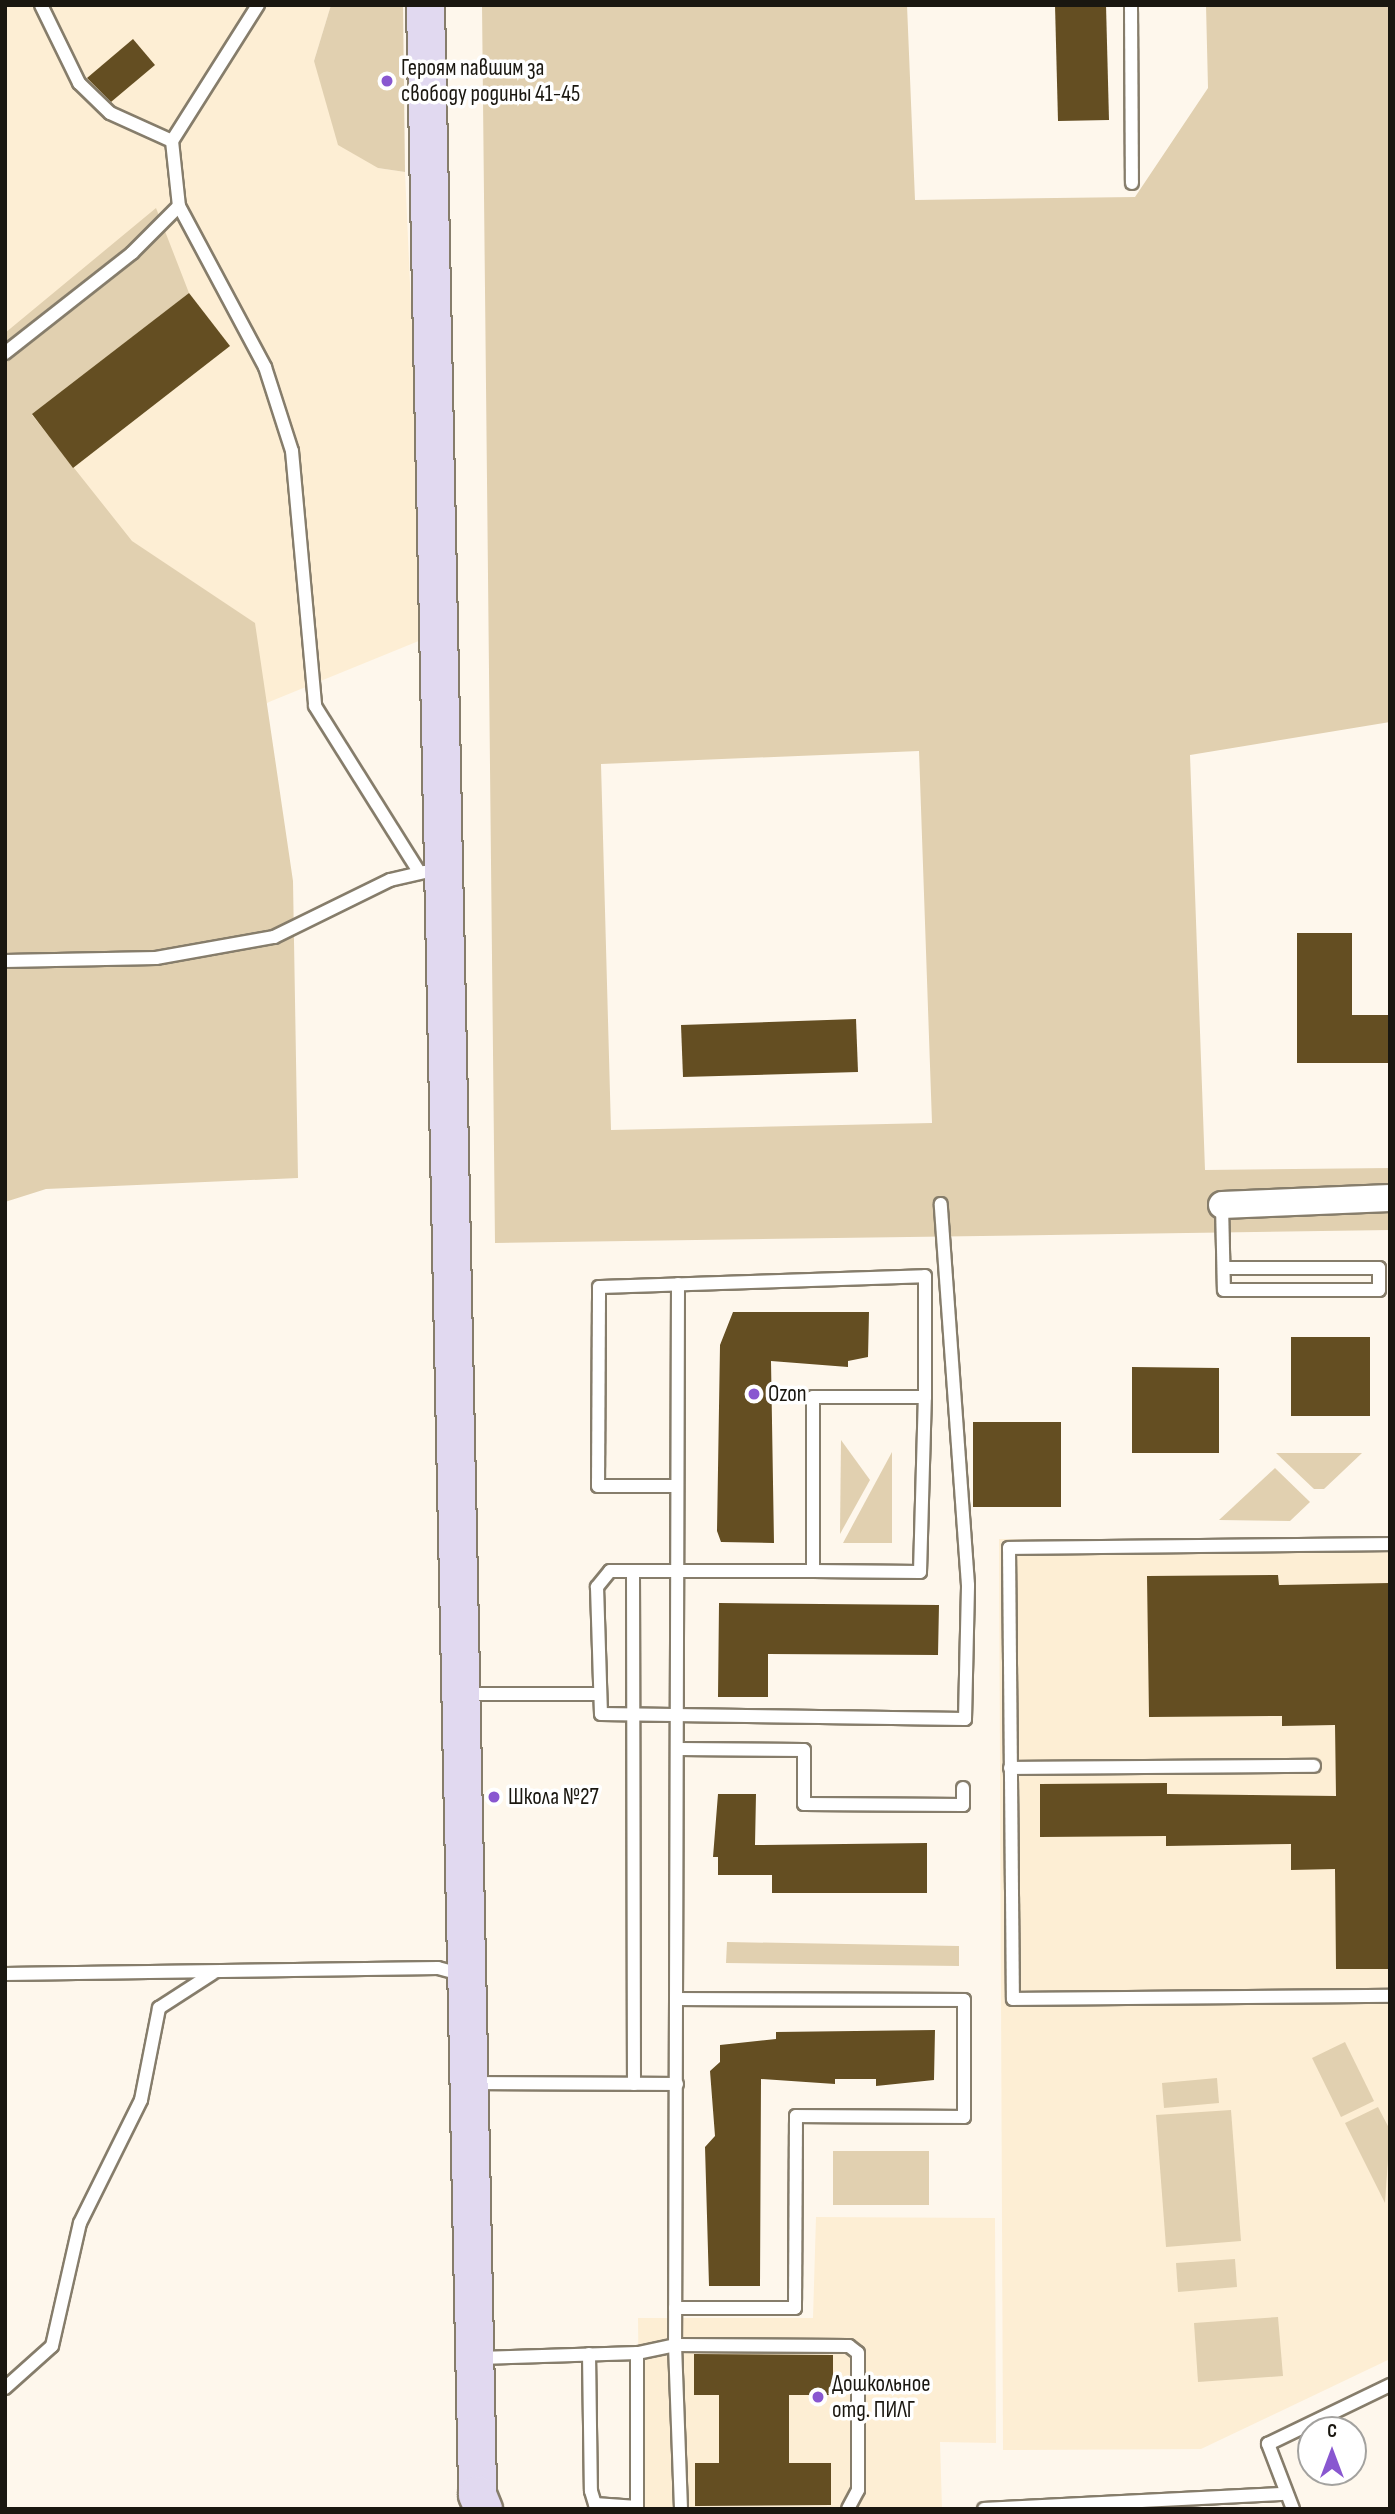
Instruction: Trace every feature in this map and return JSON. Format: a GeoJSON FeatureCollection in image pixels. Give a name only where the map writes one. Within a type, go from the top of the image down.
{"type":"FeatureCollection","features":[{"type":"Feature","properties":{"kind":"street"},"geometry":{"type":"LineString","coordinates":[[425,5],[432,875],[468,1975],[477,2504]]}},
{"type":"Feature","properties":{"kind":"street"},"geometry":{"type":"LineString","coordinates":[[1222,1205],[1390,1198]]}},
{"type":"Feature","properties":{"kind":"lane"},"geometry":{"type":"LineString","coordinates":[[41,5],[79,83],[110,113],[172,141]]}},
{"type":"Feature","properties":{"kind":"lane"},"geometry":{"type":"LineString","coordinates":[[5,961],[156,958],[274,937],[432,875],[315,706],[292,451],[265,367],[179,206],[172,141],[258,5]]}},
{"type":"Feature","properties":{"kind":"lane"},"geometry":{"type":"LineString","coordinates":[[1131,5],[1132,183]]}},
{"type":"Feature","properties":{"kind":"lane"},"geometry":{"type":"LineString","coordinates":[[5,353],[34,336],[179,206]]}},
{"type":"Feature","properties":{"kind":"lane"},"geometry":{"type":"LineString","coordinates":[[677,1486],[598,1486],[599,1287],[925,1276],[920,1572],[610,1572],[597,1587],[601,1714],[965,1718],[968,1585],[941,1204]]}},
{"type":"Feature","properties":{"kind":"lane"},"geometry":{"type":"LineString","coordinates":[[1222,1205],[1224,1290],[1378,1290],[1384,1279],[1378,1268],[1224,1268]]}},
{"type":"Feature","properties":{"kind":"lane"},"geometry":{"type":"LineString","coordinates":[[678,1284],[679,1749],[675,2345],[681,2509]]}},
{"type":"Feature","properties":{"kind":"lane"},"geometry":{"type":"LineString","coordinates":[[813,1572],[813,1397],[925,1397]]}},
{"type":"Feature","properties":{"kind":"lane"},"geometry":{"type":"LineString","coordinates":[[1390,1544],[1009,1548],[1013,1999],[1390,1996]]}},
{"type":"Feature","properties":{"kind":"lane"},"geometry":{"type":"LineString","coordinates":[[633,1572],[634,2084]]}},
{"type":"Feature","properties":{"kind":"lane"},"geometry":{"type":"LineString","coordinates":[[460,1694],[600,1694]]}},
{"type":"Feature","properties":{"kind":"lane"},"geometry":{"type":"LineString","coordinates":[[679,1749],[804,1749],[804,1804],[963,1805],[963,1788]]}},
{"type":"Feature","properties":{"kind":"lane"},"geometry":{"type":"LineString","coordinates":[[1010,1768],[1314,1766]]}},
{"type":"Feature","properties":{"kind":"lane"},"geometry":{"type":"LineString","coordinates":[[5,1974],[438,1968],[468,1975]]}},
{"type":"Feature","properties":{"kind":"lane"},"geometry":{"type":"LineString","coordinates":[[5,2388],[52,2346],[80,2223],[141,2100],[159,2008],[213,1973]]}},
{"type":"Feature","properties":{"kind":"lane"},"geometry":{"type":"LineString","coordinates":[[676,2308],[795,2308],[796,2116],[964,2117],[964,2000],[677,1999]]}},
{"type":"Feature","properties":{"kind":"lane"},"geometry":{"type":"LineString","coordinates":[[470,2083],[677,2084]]}},
{"type":"Feature","properties":{"kind":"lane"},"geometry":{"type":"LineString","coordinates":[[475,2358],[637,2353],[675,2345],[854,2349],[858,2490],[850,2509]]}},
{"type":"Feature","properties":{"kind":"lane"},"geometry":{"type":"LineString","coordinates":[[589,2354],[591,2491],[595,2504],[637,2508],[637,2353]]}},
{"type":"Feature","properties":{"kind":"lane"},"geometry":{"type":"LineString","coordinates":[[1293,2509],[1268,2444],[1390,2385]]}},
{"type":"Feature","properties":{"kind":"lane"},"geometry":{"type":"LineString","coordinates":[[984,2509],[1285,2494]]}},
{"type":"Feature","properties":{"kind":"shaded area"},"geometry":{"type":"Polygon","coordinates":[[[5,5],[331,5],[314,61],[378,168],[405,172],[426,638],[269,702],[5,873],[5,5]]]}},
{"type":"Feature","properties":{"kind":"shaded area"},"geometry":{"type":"Polygon","coordinates":[[[331,5],[403,5],[405,172],[378,168],[338,145],[314,61],[331,5]]]}},
{"type":"Feature","properties":{"kind":"shaded area"},"geometry":{"type":"Polygon","coordinates":[[[482,5],[907,5],[915,200],[1135,197],[1208,88],[1206,5],[1390,5],[1390,722],[1190,755],[1205,1170],[1390,1168],[1390,1230],[495,1243],[482,5]],[[919,751],[601,764],[611,1130],[932,1123],[919,751]]]}},
{"type":"Feature","properties":{"kind":"shaded area"},"geometry":{"type":"Polygon","coordinates":[[[156,208],[189,293],[32,415],[132,541],[255,623],[293,881],[298,1178],[46,1189],[5,1202],[5,333],[156,208]]]}},
{"type":"Feature","properties":{"kind":"shaded area"},"geometry":{"type":"Polygon","coordinates":[[[841,1440],[870,1480],[840,1534],[841,1440]]]}},
{"type":"Feature","properties":{"kind":"shaded area"},"geometry":{"type":"Polygon","coordinates":[[[892,1452],[892,1543],[843,1543],[892,1452]]]}},
{"type":"Feature","properties":{"kind":"shaded area"},"geometry":{"type":"Polygon","coordinates":[[[1276,1453],[1362,1453],[1324,1489],[1314,1489],[1276,1453]]]}},
{"type":"Feature","properties":{"kind":"shaded area"},"geometry":{"type":"Polygon","coordinates":[[[1275,1468],[1310,1502],[1290,1521],[1219,1520],[1275,1468]]]}},
{"type":"Feature","properties":{"kind":"shaded area"},"geometry":{"type":"Polygon","coordinates":[[[999,1539],[1390,1539],[1390,2359],[1201,2449],[1003,2450],[999,1539]]]}},
{"type":"Feature","properties":{"kind":"shaded area"},"geometry":{"type":"Polygon","coordinates":[[[727,1942],[959,1946],[959,1966],[726,1963],[727,1942]]]}},
{"type":"Feature","properties":{"kind":"shaded area"},"geometry":{"type":"Polygon","coordinates":[[[1345,2042],[1374,2101],[1341,2117],[1312,2058],[1345,2042]]]}},
{"type":"Feature","properties":{"kind":"shaded area"},"geometry":{"type":"Polygon","coordinates":[[[1217,2078],[1219,2103],[1164,2108],[1162,2083],[1217,2078]]]}},
{"type":"Feature","properties":{"kind":"shaded area"},"geometry":{"type":"Polygon","coordinates":[[[1378,2107],[1390,2130],[1385,2203],[1345,2123],[1378,2107]]]}},
{"type":"Feature","properties":{"kind":"shaded area"},"geometry":{"type":"Polygon","coordinates":[[[1231,2110],[1241,2241],[1166,2247],[1156,2115],[1231,2110]]]}},
{"type":"Feature","properties":{"kind":"shaded area"},"geometry":{"type":"Polygon","coordinates":[[[833,2151],[929,2151],[929,2205],[833,2205],[833,2151]]]}},
{"type":"Feature","properties":{"kind":"shaded area","name":"Дошкольное отд. ПИЛГ"},"geometry":{"type":"Polygon","coordinates":[[[816,2217],[995,2218],[996,2443],[940,2442],[942,2509],[640,2509],[638,2318],[813,2318],[816,2217]]]}},
{"type":"Feature","properties":{"kind":"shaded area"},"geometry":{"type":"Polygon","coordinates":[[[1235,2259],[1237,2287],[1178,2292],[1176,2263],[1235,2259]]]}},
{"type":"Feature","properties":{"kind":"shaded area"},"geometry":{"type":"Polygon","coordinates":[[[1278,2317],[1283,2376],[1198,2382],[1194,2323],[1278,2317]]]}},
{"type":"Feature","properties":{"kind":"building"},"geometry":{"type":"Polygon","coordinates":[[[1055,5],[1106,5],[1109,120],[1058,121],[1055,5]]]}},
{"type":"Feature","properties":{"kind":"building"},"geometry":{"type":"Polygon","coordinates":[[[133,39],[155,65],[111,102],[87,78],[133,39]]]}},
{"type":"Feature","properties":{"kind":"building"},"geometry":{"type":"Polygon","coordinates":[[[189,293],[230,346],[73,468],[32,414],[189,293]]]}},
{"type":"Feature","properties":{"kind":"building"},"geometry":{"type":"Polygon","coordinates":[[[1297,933],[1352,933],[1352,1015],[1390,1015],[1390,1063],[1297,1063],[1297,933]]]}},
{"type":"Feature","properties":{"kind":"building"},"geometry":{"type":"Polygon","coordinates":[[[856,1019],[858,1072],[683,1077],[681,1025],[856,1019]]]}},
{"type":"Feature","properties":{"kind":"building"},"geometry":{"type":"Polygon","coordinates":[[[733,1312],[869,1312],[868,1357],[848,1361],[848,1367],[771,1361],[774,1543],[721,1542],[717,1531],[720,1345],[733,1312]]]}},
{"type":"Feature","properties":{"kind":"building"},"geometry":{"type":"Polygon","coordinates":[[[1291,1337],[1370,1337],[1370,1416],[1291,1416],[1291,1337]]]}},
{"type":"Feature","properties":{"kind":"building"},"geometry":{"type":"Polygon","coordinates":[[[1132,1367],[1219,1368],[1219,1453],[1132,1453],[1132,1367]]]}},
{"type":"Feature","properties":{"kind":"building"},"geometry":{"type":"Polygon","coordinates":[[[973,1422],[1061,1422],[1061,1507],[973,1507],[973,1422]]]}},
{"type":"Feature","properties":{"kind":"building"},"geometry":{"type":"Polygon","coordinates":[[[1278,1575],[1279,1585],[1390,1583],[1390,1969],[1336,1969],[1335,1869],[1291,1870],[1291,1844],[1166,1846],[1166,1836],[1040,1837],[1040,1784],[1167,1783],[1167,1794],[1336,1796],[1335,1725],[1282,1726],[1282,1716],[1149,1717],[1147,1576],[1278,1575]]]}},
{"type":"Feature","properties":{"kind":"building"},"geometry":{"type":"Polygon","coordinates":[[[719,1603],[939,1605],[938,1655],[768,1654],[768,1697],[718,1697],[719,1603]]]}},
{"type":"Feature","properties":{"kind":"building"},"geometry":{"type":"Polygon","coordinates":[[[718,1794],[756,1794],[755,1845],[927,1843],[927,1893],[772,1893],[772,1875],[718,1875],[718,1857],[713,1857],[718,1794]]]}},
{"type":"Feature","properties":{"kind":"building"},"geometry":{"type":"Polygon","coordinates":[[[935,2030],[934,2080],[876,2086],[876,2079],[835,2079],[835,2084],[761,2079],[760,2286],[709,2286],[705,2147],[715,2136],[710,2071],[720,2062],[720,2045],[776,2039],[776,2032],[935,2030]]]}},
{"type":"Feature","properties":{"kind":"building"},"geometry":{"type":"Polygon","coordinates":[[[694,2354],[833,2355],[833,2395],[789,2395],[789,2463],[831,2463],[831,2505],[695,2506],[695,2463],[719,2463],[719,2395],[694,2395],[694,2354]]]}},
{"type":"Feature","properties":{"kind":"place","name":"Героям павшим за свободу родины 41-45"},"geometry":{"type":"Point","coordinates":[387,81]}},
{"type":"Feature","properties":{"kind":"place","name":"Ozon"},"geometry":{"type":"Point","coordinates":[754,1394]}},
{"type":"Feature","properties":{"kind":"place","name":"Школа №27"},"geometry":{"type":"Point","coordinates":[494,1797]}},
{"type":"Feature","properties":{"kind":"place","name":"Дошкольное отд. ПИЛГ"},"geometry":{"type":"Point","coordinates":[818,2397]}}]}
